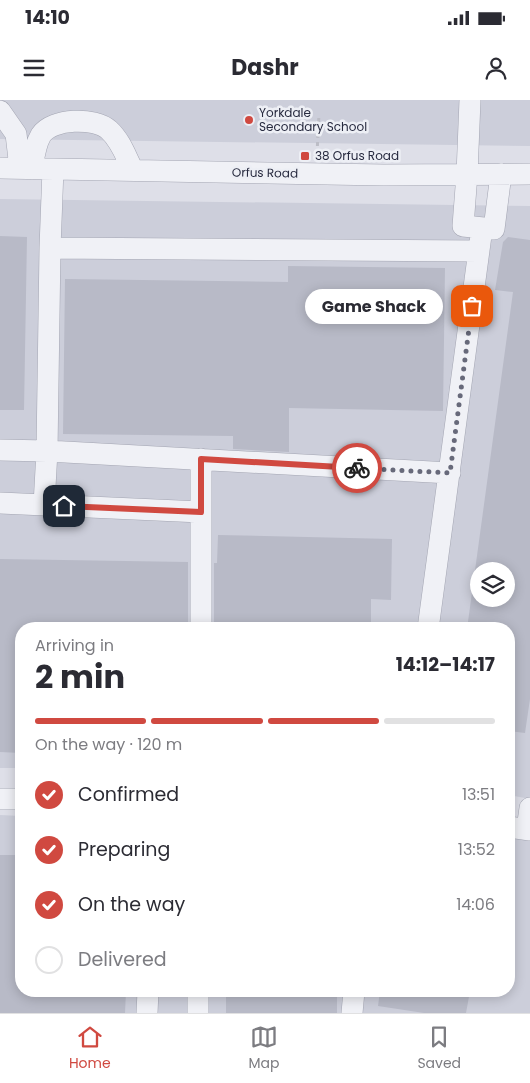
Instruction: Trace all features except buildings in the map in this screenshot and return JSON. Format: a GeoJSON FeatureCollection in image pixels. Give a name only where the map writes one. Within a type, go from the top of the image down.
{"type":"FeatureCollection","features":[{"type":"Feature","properties":{"kind":"street"},"geometry":{"type":"LineString","coordinates":[[470,100],[463,226],[494,229],[500,174]]}},
{"type":"Feature","properties":{"kind":"street"},"geometry":{"type":"LineString","coordinates":[[0,111],[16,134],[50,248],[47,451],[44,505]]}},
{"type":"Feature","properties":{"kind":"street"},"geometry":{"type":"LineString","coordinates":[[26,168],[42,133],[55,124],[71,121],[89,122],[108,129],[119,142],[133,170]]}},
{"type":"Feature","properties":{"kind":"street","name":"Orfus Road"},"geometry":{"type":"LineString","coordinates":[[26,168],[316,174],[530,174]]}},
{"type":"Feature","properties":{"kind":"street"},"geometry":{"type":"LineString","coordinates":[[429,622],[482,228]]}},
{"type":"Feature","properties":{"kind":"street"},"geometry":{"type":"LineString","coordinates":[[50,248],[479,251]]}},
{"type":"Feature","properties":{"kind":"street"},"geometry":{"type":"LineString","coordinates":[[0,450],[450,473]]}},
{"type":"Feature","properties":{"kind":"street"},"geometry":{"type":"LineString","coordinates":[[201,459],[201,622]]}},
{"type":"Feature","properties":{"kind":"street"},"geometry":{"type":"LineString","coordinates":[[0,503],[201,512]]}},
{"type":"Feature","properties":{"kind":"street"},"geometry":{"type":"LineString","coordinates":[[0,799],[15,799]]}},
{"type":"Feature","properties":{"kind":"street"},"geometry":{"type":"LineString","coordinates":[[522,828],[530,808]]}},
{"type":"Feature","properties":{"kind":"street"},"geometry":{"type":"LineString","coordinates":[[148,997],[148,1013]]}},
{"type":"Feature","properties":{"kind":"street"},"geometry":{"type":"LineString","coordinates":[[198,997],[198,1013]]}},
{"type":"Feature","properties":{"kind":"street"},"geometry":{"type":"LineString","coordinates":[[352,1013],[353,997]]}},
{"type":"Feature","properties":{"kind":"path"},"geometry":{"type":"LineString","coordinates":[[316,174],[319,114]]}},
{"type":"Feature","properties":{"kind":"shaded area","name":"Yorkdale Secondary School"},"geometry":{"type":"Polygon","coordinates":[[[0,100],[530,100],[530,146],[0,139],[0,100]]]}},
{"type":"Feature","properties":{"kind":"shaded area"},"geometry":{"type":"Polygon","coordinates":[[[0,199],[530,206],[530,799],[515,796],[515,622],[15,622],[15,768],[0,768],[0,199]]]}},
{"type":"Feature","properties":{"kind":"shaded area"},"geometry":{"type":"Polygon","coordinates":[[[0,815],[15,816],[15,997],[515,997],[515,837],[530,840],[530,1013],[0,1013],[0,815]]]}},
{"type":"Feature","properties":{"kind":"way so far"},"geometry":{"type":"LineString","coordinates":[[357,468],[450,473],[472,306]]}},
{"type":"Feature","properties":{"kind":"place","name":"Yorkdale Secondary School"},"geometry":{"type":"Point","coordinates":[249,120]}},
{"type":"Feature","properties":{"kind":"place","name":"38 Orfus Road"},"geometry":{"type":"Point","coordinates":[305,156]}},
{"type":"Feature","properties":{"kind":"place","name":"Game Shack"},"geometry":{"type":"Point","coordinates":[472,306]}},
{"type":"Feature","properties":{"kind":"route"},"geometry":{"type":"LineString","coordinates":[[64,506],[201,512],[201,459],[357,468]]}}]}
